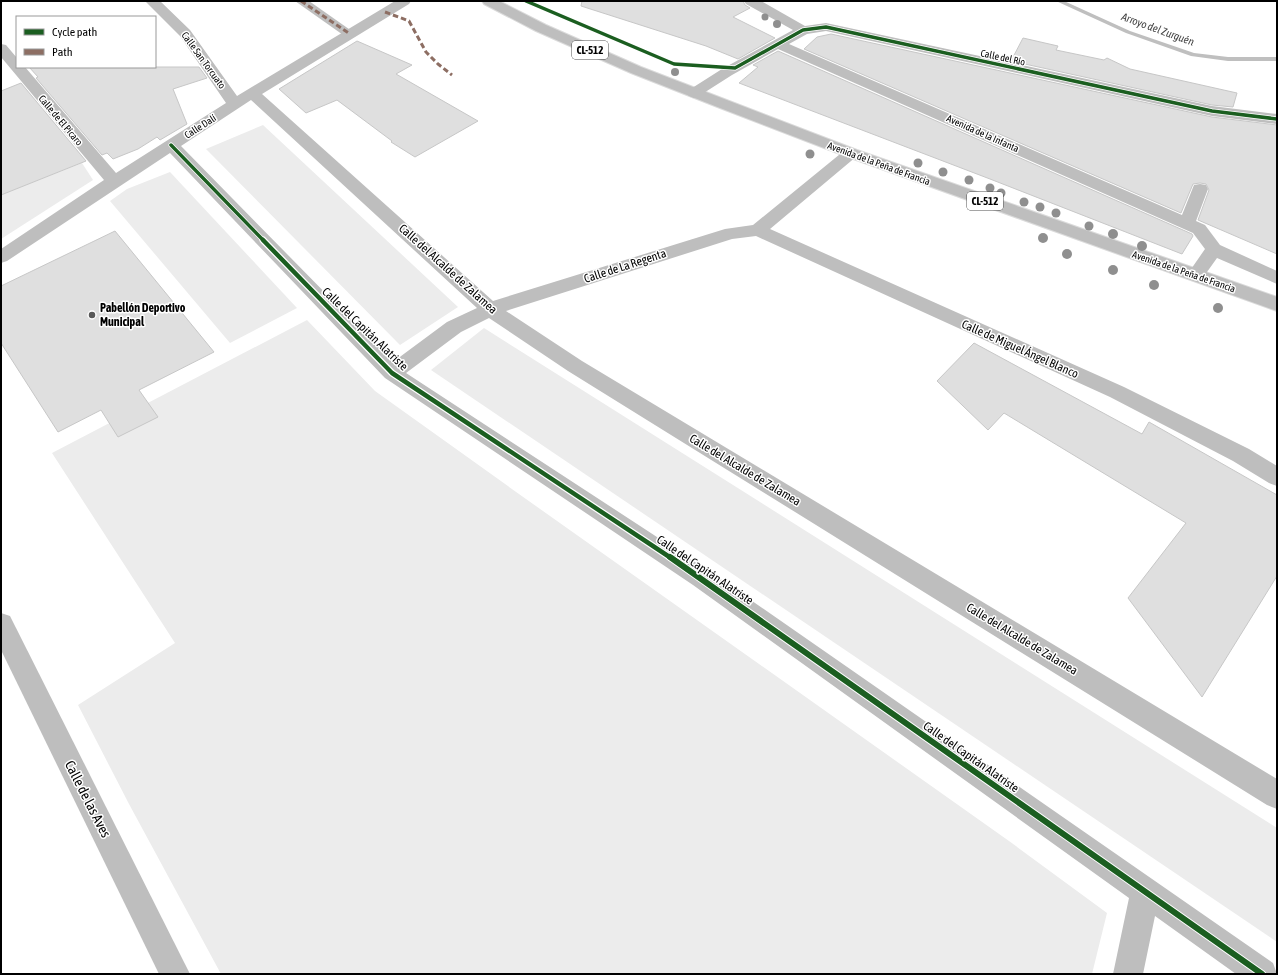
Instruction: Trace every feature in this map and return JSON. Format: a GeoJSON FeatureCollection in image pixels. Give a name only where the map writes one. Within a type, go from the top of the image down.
{"type":"FeatureCollection","features":[{"type":"Feature","properties":{"kind":"street","name":"Calle San Torcuato"},"geometry":{"type":"LineString","coordinates":[[152,1],[185,33],[244,98]]}},
{"type":"Feature","properties":{"kind":"street"},"geometry":{"type":"LineString","coordinates":[[301,1],[350,34]]}},
{"type":"Feature","properties":{"kind":"street","name":"Calle Dalí"},"geometry":{"type":"LineString","coordinates":[[1,257],[114,181],[244,98],[404,1]]}},
{"type":"Feature","properties":{"kind":"street","name":"Avenida de la Peña de Francia"},"geometry":{"type":"LineString","coordinates":[[489,1],[541,28],[621,64],[851,153],[1277,304]]}},
{"type":"Feature","properties":{"kind":"street"},"geometry":{"type":"LineString","coordinates":[[751,1],[803,30]]}},
{"type":"Feature","properties":{"kind":"street","name":"Calle del Río"},"geometry":{"type":"LineString","coordinates":[[694,92],[803,30],[826,27],[1204,110],[1277,119]]}},
{"type":"Feature","properties":{"kind":"street","name":"Avenida de la Infanta"},"geometry":{"type":"LineString","coordinates":[[778,44],[1187,223],[1199,229],[1214,249],[1277,278]]}},
{"type":"Feature","properties":{"kind":"street","name":"Calle de El Pícaro"},"geometry":{"type":"LineString","coordinates":[[4,55],[114,181]]}},
{"type":"Feature","properties":{"kind":"street","name":"Calle del Alcalde de Zalamea"},"geometry":{"type":"LineString","coordinates":[[244,98],[490,309],[575,366],[1277,795]]}},
{"type":"Feature","properties":{"kind":"street","name":"Calle del Capitán Alatriste"},"geometry":{"type":"LineString","coordinates":[[171,145],[392,373],[701,578],[1262,974]]}},
{"type":"Feature","properties":{"kind":"street"},"geometry":{"type":"LineString","coordinates":[[758,230],[851,153]]}},
{"type":"Feature","properties":{"kind":"street"},"geometry":{"type":"LineString","coordinates":[[1187,223],[1200,189]]}},
{"type":"Feature","properties":{"kind":"street","name":"Calle de La Regenta"},"geometry":{"type":"LineString","coordinates":[[392,373],[454,327],[490,309],[731,233],[758,230]]}},
{"type":"Feature","properties":{"kind":"street","name":"Calle de Miguel Ángel Blanco"},"geometry":{"type":"LineString","coordinates":[[758,230],[1117,392],[1241,455],[1277,477]]}},
{"type":"Feature","properties":{"kind":"street"},"geometry":{"type":"LineString","coordinates":[[1196,275],[1214,249]]}},
{"type":"Feature","properties":{"kind":"street","name":"Calle de las Aves"},"geometry":{"type":"LineString","coordinates":[[1,624],[176,974]]}},
{"type":"Feature","properties":{"kind":"street"},"geometry":{"type":"LineString","coordinates":[[1128,974],[1145,892]]}},
{"type":"Feature","properties":{"kind":"shaded area"},"geometry":{"type":"Polygon","coordinates":[[[263,125],[458,307],[400,345],[206,149],[263,125]]]}},
{"type":"Feature","properties":{"kind":"shaded area"},"geometry":{"type":"Polygon","coordinates":[[[82,163],[93,180],[1,239],[1,195],[82,163]]]}},
{"type":"Feature","properties":{"kind":"shaded area"},"geometry":{"type":"Polygon","coordinates":[[[170,172],[297,308],[230,343],[110,201],[127,189],[170,172]]]}},
{"type":"Feature","properties":{"kind":"shaded area"},"geometry":{"type":"Polygon","coordinates":[[[307,320],[375,391],[1009,841],[1107,913],[1092,974],[221,974],[129,804],[78,705],[175,643],[52,453],[307,320]]]}},
{"type":"Feature","properties":{"kind":"shaded area"},"geometry":{"type":"Polygon","coordinates":[[[484,328],[1277,828],[1277,942],[431,370],[484,328]]]}},
{"type":"Feature","properties":{"kind":"building"},"geometry":{"type":"Polygon","coordinates":[[[582,1],[743,1],[745,5],[750,8],[733,17],[775,38],[738,59],[706,46],[581,6],[582,1]]]}},
{"type":"Feature","properties":{"kind":"building"},"geometry":{"type":"Polygon","coordinates":[[[831,34],[1212,117],[1277,125],[1277,254],[1198,220],[1209,190],[1206,184],[1193,184],[1181,213],[804,49],[817,37],[831,34]]]}},
{"type":"Feature","properties":{"kind":"building"},"geometry":{"type":"Polygon","coordinates":[[[1023,38],[1058,46],[1056,50],[1104,60],[1107,58],[1130,69],[1237,93],[1233,107],[1212,105],[1011,61],[1023,38]]]}},
{"type":"Feature","properties":{"kind":"building"},"geometry":{"type":"Polygon","coordinates":[[[357,41],[412,65],[396,74],[478,121],[415,157],[391,142],[392,141],[337,100],[306,113],[279,89],[357,41]]]}},
{"type":"Feature","properties":{"kind":"building"},"geometry":{"type":"Polygon","coordinates":[[[778,51],[1192,234],[1193,236],[1182,254],[739,83],[758,67],[753,65],[778,51]]]}},
{"type":"Feature","properties":{"kind":"building"},"geometry":{"type":"Polygon","coordinates":[[[199,67],[207,78],[173,89],[187,124],[160,140],[157,137],[138,149],[113,159],[107,153],[102,155],[36,78],[38,77],[30,68],[199,67]]]}},
{"type":"Feature","properties":{"kind":"building"},"geometry":{"type":"Polygon","coordinates":[[[21,83],[86,161],[1,195],[1,91],[21,83]]]}},
{"type":"Feature","properties":{"kind":"building","name":"Pabellón Deportivo Municipal"},"geometry":{"type":"Polygon","coordinates":[[[115,231],[214,352],[139,390],[158,417],[118,437],[101,410],[58,432],[1,343],[1,286],[115,231]]]}},
{"type":"Feature","properties":{"kind":"building"},"geometry":{"type":"Polygon","coordinates":[[[974,343],[1142,434],[1149,422],[1277,495],[1277,576],[1202,697],[1128,598],[1186,523],[1004,413],[988,430],[937,381],[974,343]]]}},
{"type":"Feature","properties":{"kind":"waterway","name":"Arroyo del Zurguén"},"geometry":{"type":"LineString","coordinates":[[1059,1],[1128,32],[1193,55],[1228,59],[1277,59]]}},
{"type":"Feature","properties":{"kind":"marked path"},"geometry":{"type":"LineString","coordinates":[[301,1],[350,34]]}},
{"type":"Feature","properties":{"kind":"marked path"},"geometry":{"type":"LineString","coordinates":[[385,12],[409,21],[426,52],[452,75]]}},
{"type":"Feature","properties":{"kind":"cycle path"},"geometry":{"type":"LineString","coordinates":[[526,1],[674,64],[735,68],[803,30],[826,27],[1212,111],[1277,119]]}},
{"type":"Feature","properties":{"kind":"cycle path"},"geometry":{"type":"LineString","coordinates":[[171,145],[392,373],[701,578],[1262,974]]}},
{"type":"Feature","properties":{"kind":"place","name":"Pabellón Deportivo Municipal"},"geometry":{"type":"Point","coordinates":[92,315]}}]}
